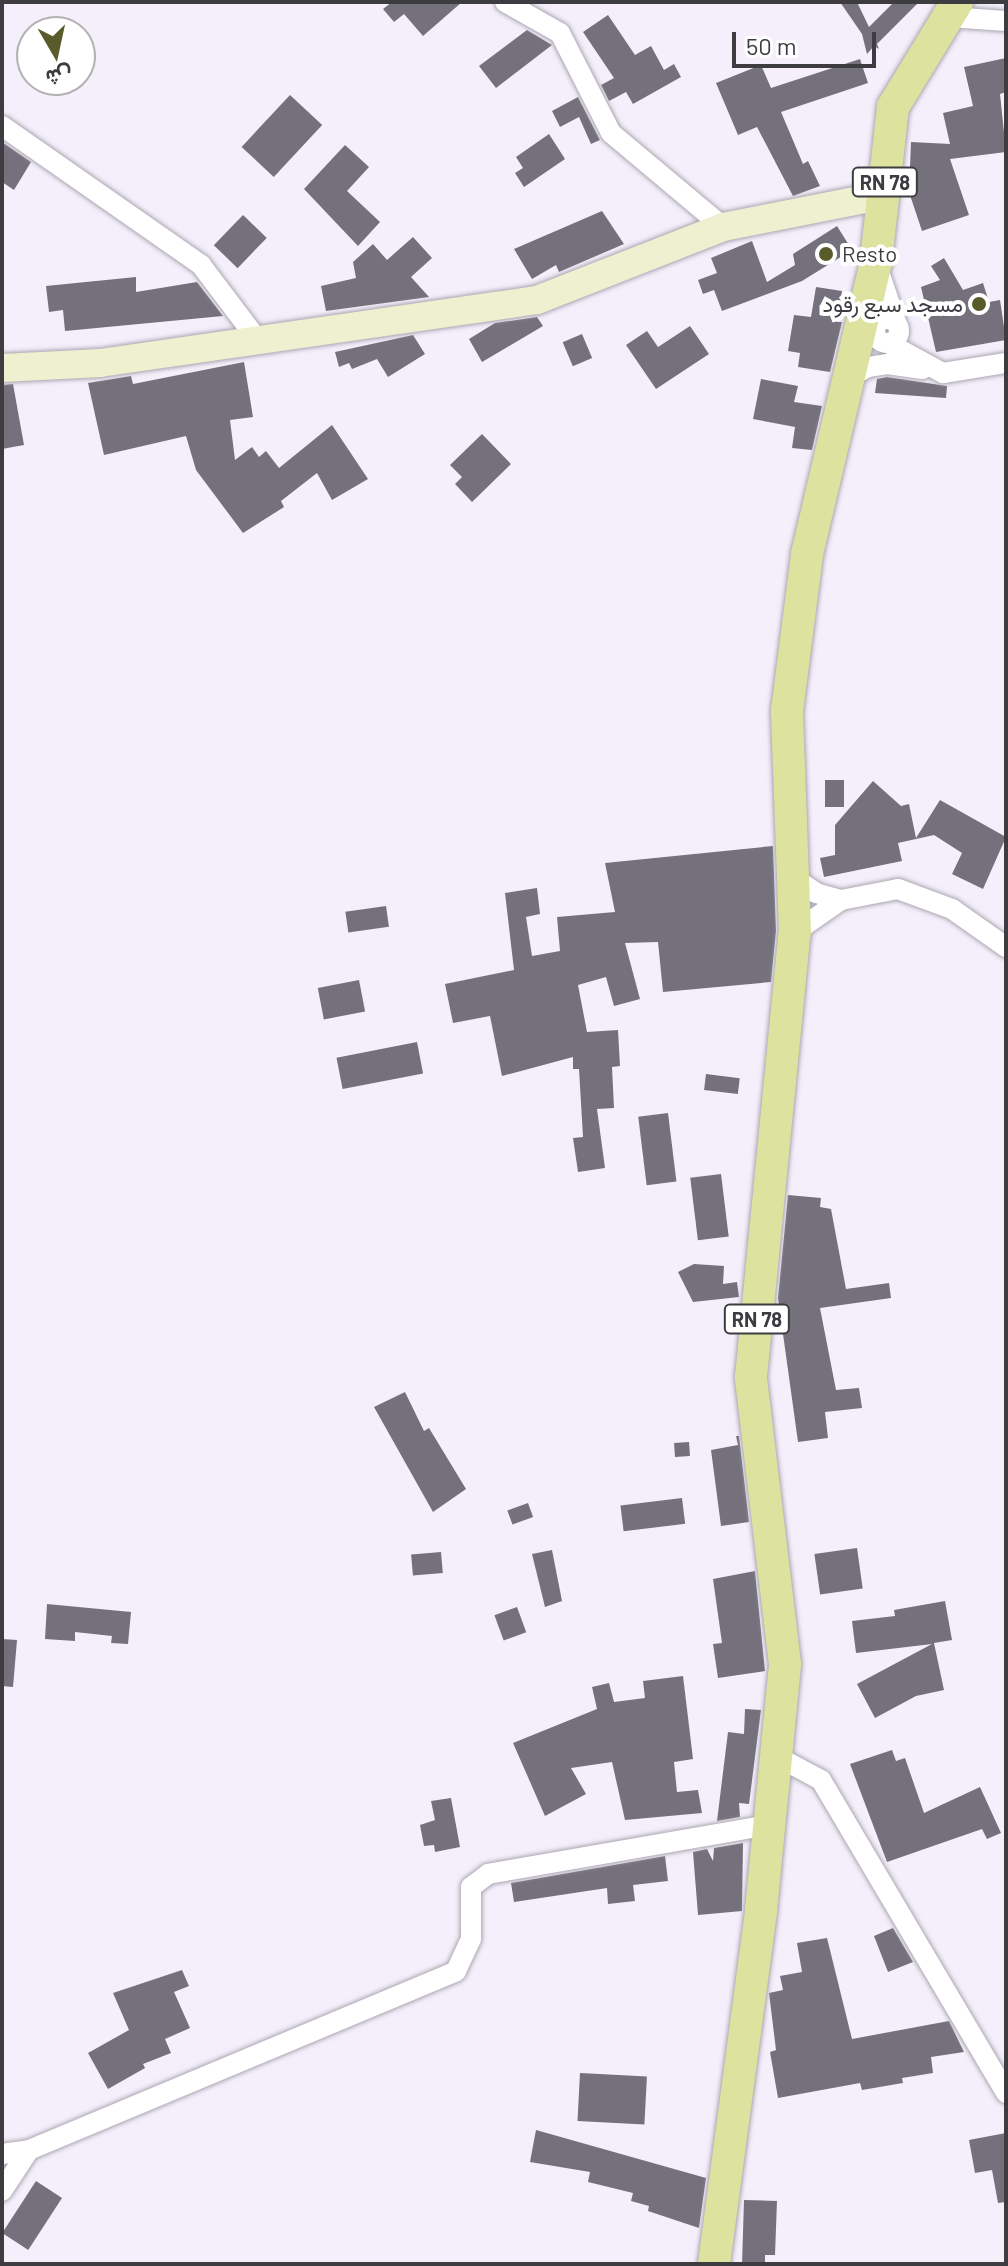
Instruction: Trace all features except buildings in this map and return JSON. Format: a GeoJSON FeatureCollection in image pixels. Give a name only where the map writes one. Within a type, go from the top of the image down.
{"type":"FeatureCollection","features":[{"type":"Feature","properties":{"kind":"main road","name":"RN 78"},"geometry":{"type":"LineString","coordinates":[[714,2264],[770,1825],[785,1664],[751,1377],[795,932],[797,880],[787,711],[807,554],[876,261],[893,107],[953,9]]}},
{"type":"Feature","properties":{"kind":"main road"},"geometry":{"type":"LineString","coordinates":[[2,368],[72,367],[260,343],[553,297],[723,227],[884,195]]}},
{"type":"Feature","properties":{"kind":"street"},"geometry":{"type":"LineString","coordinates":[[505,2],[560,33],[611,133],[723,227]]}},
{"type":"Feature","properties":{"kind":"street"},"geometry":{"type":"LineString","coordinates":[[953,9],[1006,21]]}},
{"type":"Feature","properties":{"kind":"street"},"geometry":{"type":"LineString","coordinates":[[2,126],[201,265],[260,343]]}},
{"type":"Feature","properties":{"kind":"street"},"geometry":{"type":"LineString","coordinates":[[876,261],[888,333],[925,365]]}},
{"type":"Feature","properties":{"kind":"street"},"geometry":{"type":"LineString","coordinates":[[850,377],[888,333]]}},
{"type":"Feature","properties":{"kind":"street"},"geometry":{"type":"LineString","coordinates":[[850,377],[887,364],[1006,363]]}},
{"type":"Feature","properties":{"kind":"street"},"geometry":{"type":"LineString","coordinates":[[797,880],[816,893],[841,900]]}},
{"type":"Feature","properties":{"kind":"street"},"geometry":{"type":"LineString","coordinates":[[795,932],[841,900],[898,889],[952,909],[1006,947]]}},
{"type":"Feature","properties":{"kind":"street"},"geometry":{"type":"LineString","coordinates":[[776,1756],[821,1780],[1006,2093]]}},
{"type":"Feature","properties":{"kind":"street"},"geometry":{"type":"LineString","coordinates":[[2,2154],[29,2150],[456,1971],[471,1939],[471,1887],[488,1874],[770,1825]]}},
{"type":"Feature","properties":{"kind":"street"},"geometry":{"type":"LineString","coordinates":[[2,2191],[29,2150]]}},
{"type":"Feature","properties":{"kind":"place","name":"Resto"},"geometry":{"type":"Point","coordinates":[826,254]}},
{"type":"Feature","properties":{"kind":"place","name":"مسجد سبع رقود"},"geometry":{"type":"Point","coordinates":[979,304]}}]}
